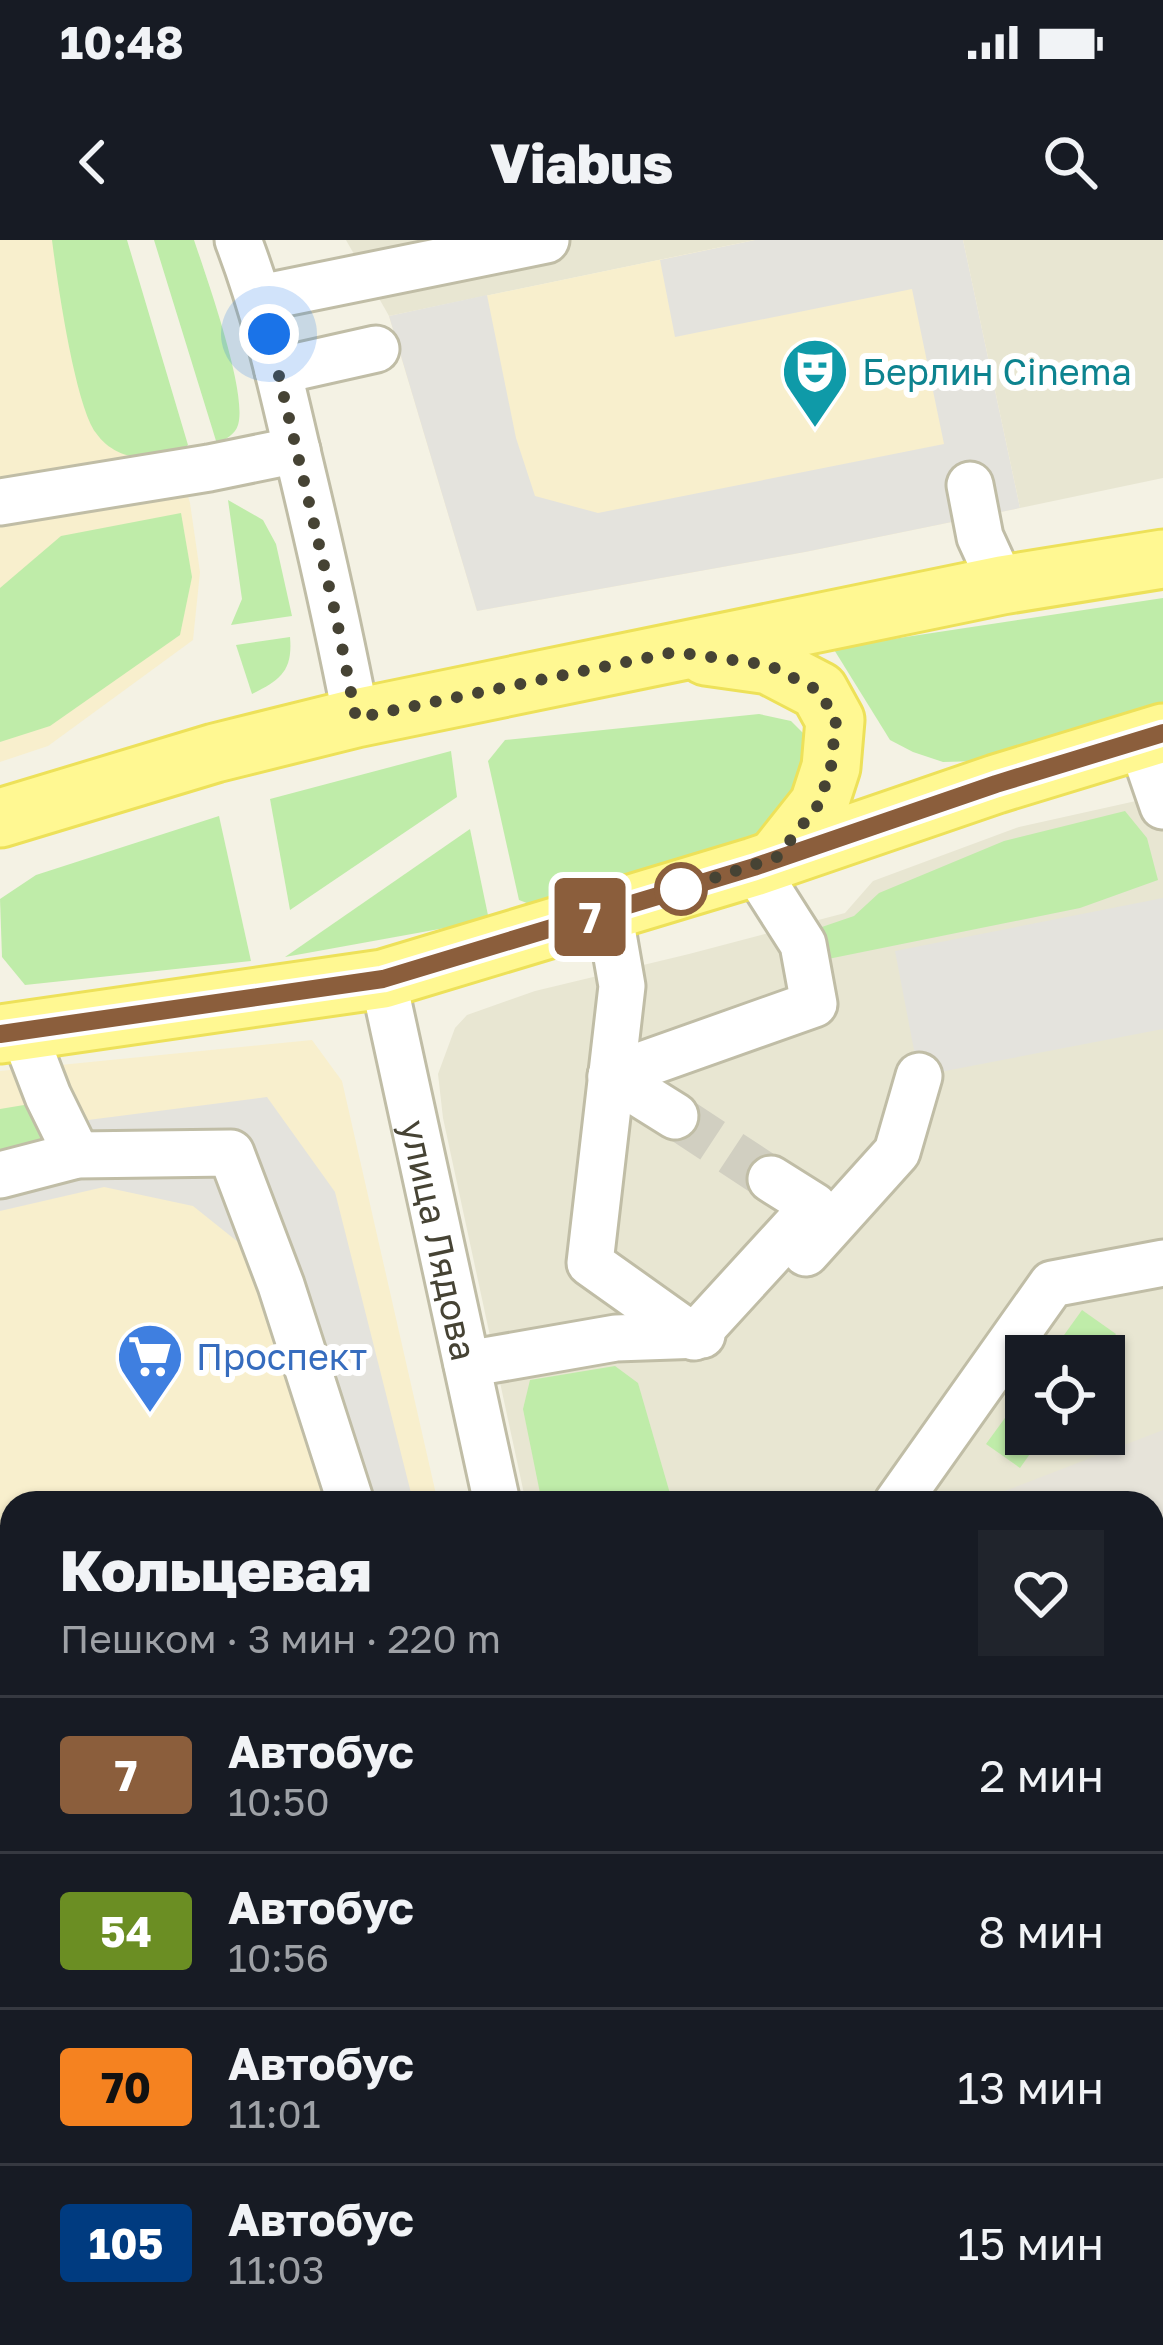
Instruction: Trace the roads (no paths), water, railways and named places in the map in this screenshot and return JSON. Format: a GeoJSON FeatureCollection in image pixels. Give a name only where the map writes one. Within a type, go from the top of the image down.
{"type":"FeatureCollection","features":[{"type":"Feature","properties":{"kind":"main road"},"geometry":{"type":"LineString","coordinates":[[0,818],[215,753],[356,718],[1002,585],[1163,560]]}},
{"type":"Feature","properties":{"kind":"main road"},"geometry":{"type":"LineString","coordinates":[[675,652],[769,665],[819,691],[836,720],[831,767],[819,804],[766,862]]}},
{"type":"Feature","properties":{"kind":"main road"},"geometry":{"type":"LineString","coordinates":[[11,1033],[383,979],[766,862],[1152,736]]}},
{"type":"Feature","properties":{"kind":"street"},"geometry":{"type":"LineString","coordinates":[[238,240],[260,298],[356,718]]}},
{"type":"Feature","properties":{"kind":"street"},"geometry":{"type":"LineString","coordinates":[[260,298],[546,240]]}},
{"type":"Feature","properties":{"kind":"street"},"geometry":{"type":"LineString","coordinates":[[278,371],[376,349]]}},
{"type":"Feature","properties":{"kind":"street"},"geometry":{"type":"LineString","coordinates":[[0,502],[297,450]]}},
{"type":"Feature","properties":{"kind":"street"},"geometry":{"type":"LineString","coordinates":[[970,484],[980,537],[1002,585],[1163,539]]}},
{"type":"Feature","properties":{"kind":"street"},"geometry":{"type":"LineString","coordinates":[[1152,736],[1163,806]]}},
{"type":"Feature","properties":{"kind":"street"},"geometry":{"type":"LineString","coordinates":[[611,1076],[814,1004],[803,944],[766,862]]}},
{"type":"Feature","properties":{"kind":"street"},"geometry":{"type":"LineString","coordinates":[[609,911],[622,986],[590,1263],[694,1337]]}},
{"type":"Feature","properties":{"kind":"street","name":"улица Лядова"},"geometry":{"type":"LineString","coordinates":[[383,979],[494,1491]]}},
{"type":"Feature","properties":{"kind":"street"},"geometry":{"type":"LineString","coordinates":[[11,1033],[77,1155]]}},
{"type":"Feature","properties":{"kind":"street"},"geometry":{"type":"LineString","coordinates":[[611,1076],[675,1116]]}},
{"type":"Feature","properties":{"kind":"street"},"geometry":{"type":"LineString","coordinates":[[467,1364],[616,1338],[694,1337],[740,1326],[897,1152],[919,1076]]}},
{"type":"Feature","properties":{"kind":"street"},"geometry":{"type":"LineString","coordinates":[[0,1174],[77,1155],[231,1154],[281,1285],[347,1491]]}},
{"type":"Feature","properties":{"kind":"street"},"geometry":{"type":"LineString","coordinates":[[694,1337],[814,1206],[771,1179]]}},
{"type":"Feature","properties":{"kind":"street"},"geometry":{"type":"LineString","coordinates":[[905,1491],[1052,1284],[1163,1263]]}},
{"type":"Feature","properties":{"kind":"tunnel"},"geometry":{"type":"LineString","coordinates":[[675,1116],[771,1179]]}},
{"type":"Feature","properties":{"kind":"place","name":"Берлин Cinema"},"geometry":{"type":"Point","coordinates":[815,430]}},
{"type":"Feature","properties":{"kind":"place","name":"Проспект"},"geometry":{"type":"Point","coordinates":[150,1415]}}]}
